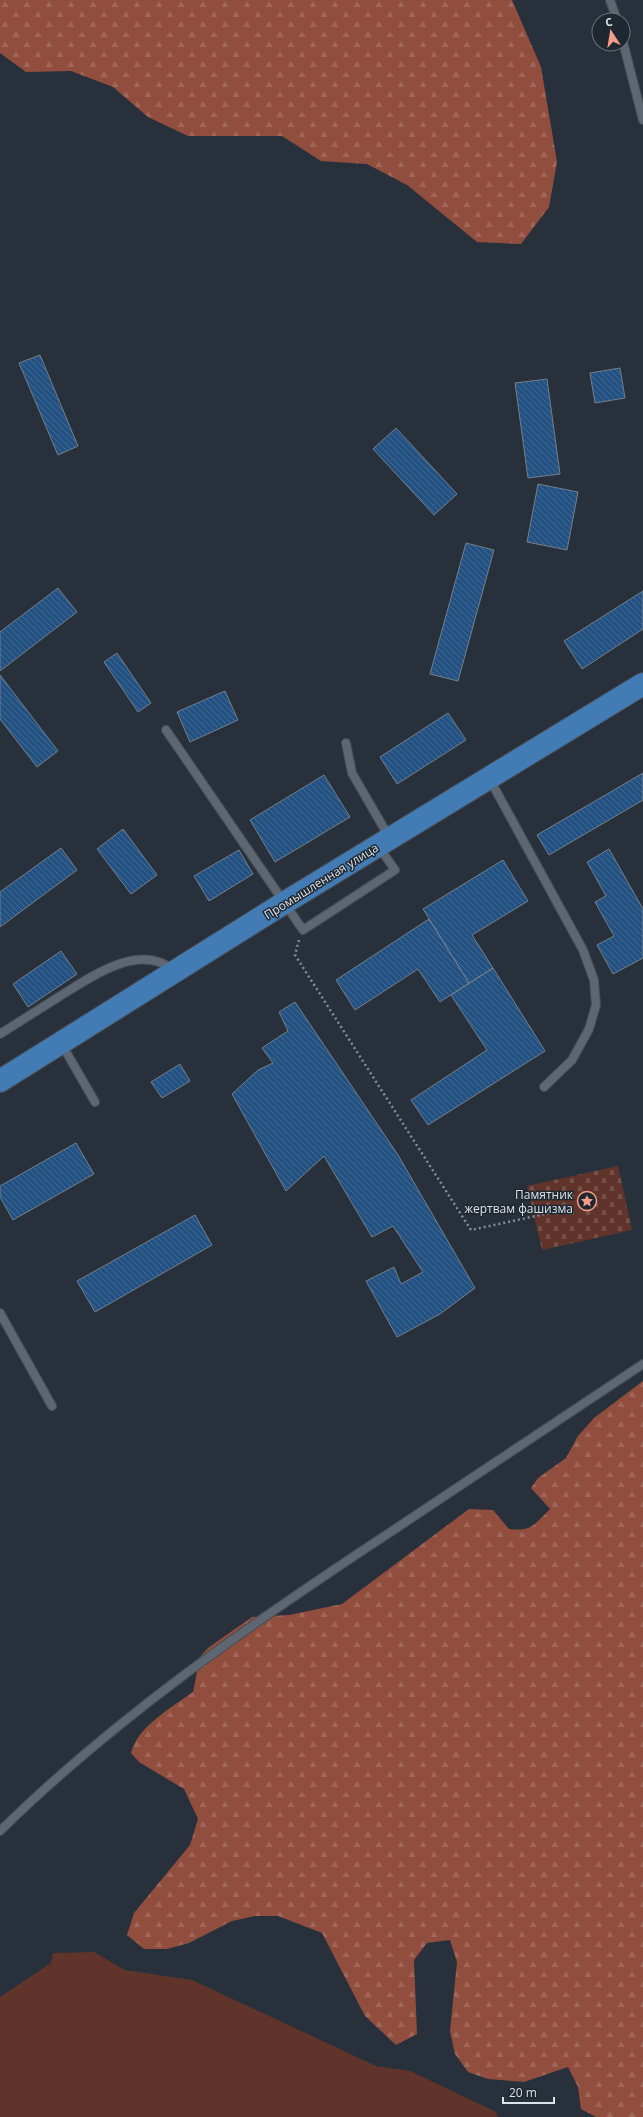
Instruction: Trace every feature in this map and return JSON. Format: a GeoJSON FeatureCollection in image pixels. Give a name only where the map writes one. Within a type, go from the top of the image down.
{"type":"FeatureCollection","features":[{"type":"Feature","properties":{"kind":"main road","name":"Промышленная улица"},"geometry":{"type":"LineString","coordinates":[[0,1081],[284,903],[643,684]]}},
{"type":"Feature","properties":{"kind":"lane"},"geometry":{"type":"LineString","coordinates":[[610,0],[615,12]]}},
{"type":"Feature","properties":{"kind":"lane"},"geometry":{"type":"LineString","coordinates":[[626,52],[643,120]]}},
{"type":"Feature","properties":{"kind":"lane"},"geometry":{"type":"LineString","coordinates":[[166,730],[303,930],[395,870],[384,842],[352,773],[346,743]]}},
{"type":"Feature","properties":{"kind":"lane"},"geometry":{"type":"LineString","coordinates":[[489,778],[583,950],[594,980],[596,1005],[589,1029],[572,1060],[544,1087]]}},
{"type":"Feature","properties":{"kind":"lane"},"geometry":{"type":"LineString","coordinates":[[0,1034],[96,974],[121,963],[143,959],[165,963],[174,971]]}},
{"type":"Feature","properties":{"kind":"lane"},"geometry":{"type":"LineString","coordinates":[[61,1043],[95,1102]]}},
{"type":"Feature","properties":{"kind":"lane"},"geometry":{"type":"LineString","coordinates":[[0,1313],[52,1406]]}},
{"type":"Feature","properties":{"kind":"lane"},"geometry":{"type":"LineString","coordinates":[[0,1831],[42,1789],[120,1724],[279,1606],[643,1364]]}},
{"type":"Feature","properties":{"kind":"path"},"geometry":{"type":"LineString","coordinates":[[303,930],[295,955],[471,1230],[568,1209]]}},
{"type":"Feature","properties":{"kind":"green space"},"geometry":{"type":"Polygon","coordinates":[[[0,0],[512,0],[541,67],[557,162],[549,207],[521,244],[477,242],[407,185],[367,164],[321,161],[282,136],[188,136],[148,117],[113,87],[71,71],[26,72],[0,53],[0,0]]]}},
{"type":"Feature","properties":{"kind":"green space"},"geometry":{"type":"Polygon","coordinates":[[[618,1166],[632,1230],[542,1250],[527,1186],[618,1166]]]}},
{"type":"Feature","properties":{"kind":"green space"},"geometry":{"type":"Polygon","coordinates":[[[643,1381],[643,2117],[596,2117],[581,2109],[578,2087],[568,2067],[524,2082],[488,2079],[468,2072],[455,2054],[450,2031],[457,1962],[450,1940],[427,1943],[414,1960],[417,2034],[396,2045],[365,2016],[322,1933],[278,1916],[255,1916],[232,1921],[189,1943],[167,1949],[144,1949],[127,1935],[134,1913],[190,1845],[198,1819],[184,1789],[139,1762],[131,1753],[140,1735],[156,1718],[193,1692],[200,1657],[208,1648],[252,1617],[289,1615],[342,1604],[469,1509],[493,1510],[509,1529],[516,1530],[532,1526],[550,1509],[531,1488],[538,1478],[566,1458],[578,1436],[594,1418],[643,1381]]]}},
{"type":"Feature","properties":{"kind":"green space"},"geometry":{"type":"Polygon","coordinates":[[[94,1952],[125,1970],[192,1980],[376,2066],[410,2071],[496,2112],[498,2117],[0,2117],[0,1997],[51,1963],[53,1953],[94,1952]]]}},
{"type":"Feature","properties":{"kind":"building"},"geometry":{"type":"Polygon","coordinates":[[[40,355],[78,446],[58,455],[19,363],[40,355]]]}},
{"type":"Feature","properties":{"kind":"building"},"geometry":{"type":"Polygon","coordinates":[[[620,368],[625,398],[595,403],[590,373],[620,368]]]}},
{"type":"Feature","properties":{"kind":"building"},"geometry":{"type":"Polygon","coordinates":[[[547,379],[560,474],[528,478],[515,383],[547,379]]]}},
{"type":"Feature","properties":{"kind":"building"},"geometry":{"type":"Polygon","coordinates":[[[396,428],[457,494],[434,515],[373,449],[396,428]]]}},
{"type":"Feature","properties":{"kind":"building"},"geometry":{"type":"Polygon","coordinates":[[[538,484],[578,492],[567,550],[527,542],[538,484]]]}},
{"type":"Feature","properties":{"kind":"building"},"geometry":{"type":"Polygon","coordinates":[[[466,543],[494,550],[458,681],[430,674],[466,543]]]}},
{"type":"Feature","properties":{"kind":"building"},"geometry":{"type":"Polygon","coordinates":[[[58,588],[77,612],[0,671],[0,632],[58,588]]]}},
{"type":"Feature","properties":{"kind":"building"},"geometry":{"type":"Polygon","coordinates":[[[643,591],[643,629],[582,669],[564,641],[643,591]]]}},
{"type":"Feature","properties":{"kind":"building"},"geometry":{"type":"Polygon","coordinates":[[[117,653],[151,703],[138,712],[104,662],[117,653]]]}},
{"type":"Feature","properties":{"kind":"building"},"geometry":{"type":"Polygon","coordinates":[[[0,675],[58,751],[37,767],[0,719],[0,675]]]}},
{"type":"Feature","properties":{"kind":"building"},"geometry":{"type":"Polygon","coordinates":[[[225,691],[238,720],[190,742],[177,712],[225,691]]]}},
{"type":"Feature","properties":{"kind":"building"},"geometry":{"type":"Polygon","coordinates":[[[448,713],[466,740],[397,784],[380,757],[448,713]]]}},
{"type":"Feature","properties":{"kind":"building"},"geometry":{"type":"Polygon","coordinates":[[[643,773],[643,800],[549,855],[537,835],[643,773]]]}},
{"type":"Feature","properties":{"kind":"building"},"geometry":{"type":"Polygon","coordinates":[[[324,775],[350,817],[275,862],[250,820],[324,775]]]}},
{"type":"Feature","properties":{"kind":"building"},"geometry":{"type":"Polygon","coordinates":[[[123,829],[157,875],[131,894],[97,849],[123,829]]]}},
{"type":"Feature","properties":{"kind":"building"},"geometry":{"type":"Polygon","coordinates":[[[61,848],[77,870],[0,927],[0,892],[61,848]]]}},
{"type":"Feature","properties":{"kind":"building"},"geometry":{"type":"Polygon","coordinates":[[[609,849],[643,909],[643,958],[613,974],[597,945],[614,936],[595,902],[606,896],[587,862],[609,849]]]}},
{"type":"Feature","properties":{"kind":"building"},"geometry":{"type":"Polygon","coordinates":[[[239,850],[253,874],[209,901],[194,876],[239,850]]]}},
{"type":"Feature","properties":{"kind":"building"},"geometry":{"type":"Polygon","coordinates":[[[503,860],[528,901],[472,935],[493,968],[469,983],[423,909],[503,860]]]}},
{"type":"Feature","properties":{"kind":"building"},"geometry":{"type":"Polygon","coordinates":[[[429,919],[469,983],[440,1002],[418,969],[355,1010],[336,980],[429,919]]]}},
{"type":"Feature","properties":{"kind":"building"},"geometry":{"type":"Polygon","coordinates":[[[61,951],[77,974],[28,1007],[13,984],[61,951]]]}},
{"type":"Feature","properties":{"kind":"building"},"geometry":{"type":"Polygon","coordinates":[[[493,968],[545,1051],[428,1125],[411,1100],[487,1050],[451,995],[493,968]]]}},
{"type":"Feature","properties":{"kind":"building"},"geometry":{"type":"Polygon","coordinates":[[[295,1002],[398,1155],[475,1288],[440,1314],[397,1337],[366,1281],[394,1267],[401,1284],[423,1272],[393,1226],[372,1237],[324,1156],[286,1191],[232,1094],[258,1070],[273,1063],[262,1048],[288,1031],[279,1012],[295,1002]]]}},
{"type":"Feature","properties":{"kind":"building"},"geometry":{"type":"Polygon","coordinates":[[[180,1064],[190,1081],[162,1098],[151,1082],[180,1064]]]}},
{"type":"Feature","properties":{"kind":"building"},"geometry":{"type":"Polygon","coordinates":[[[76,1143],[94,1174],[13,1220],[0,1197],[0,1186],[76,1143]]]}},
{"type":"Feature","properties":{"kind":"building"},"geometry":{"type":"Polygon","coordinates":[[[195,1215],[212,1245],[95,1312],[77,1281],[195,1215]]]}},
{"type":"Feature","properties":{"kind":"place","name":"Памятник жертвам фашизма"},"geometry":{"type":"Point","coordinates":[587,1201]}}]}
